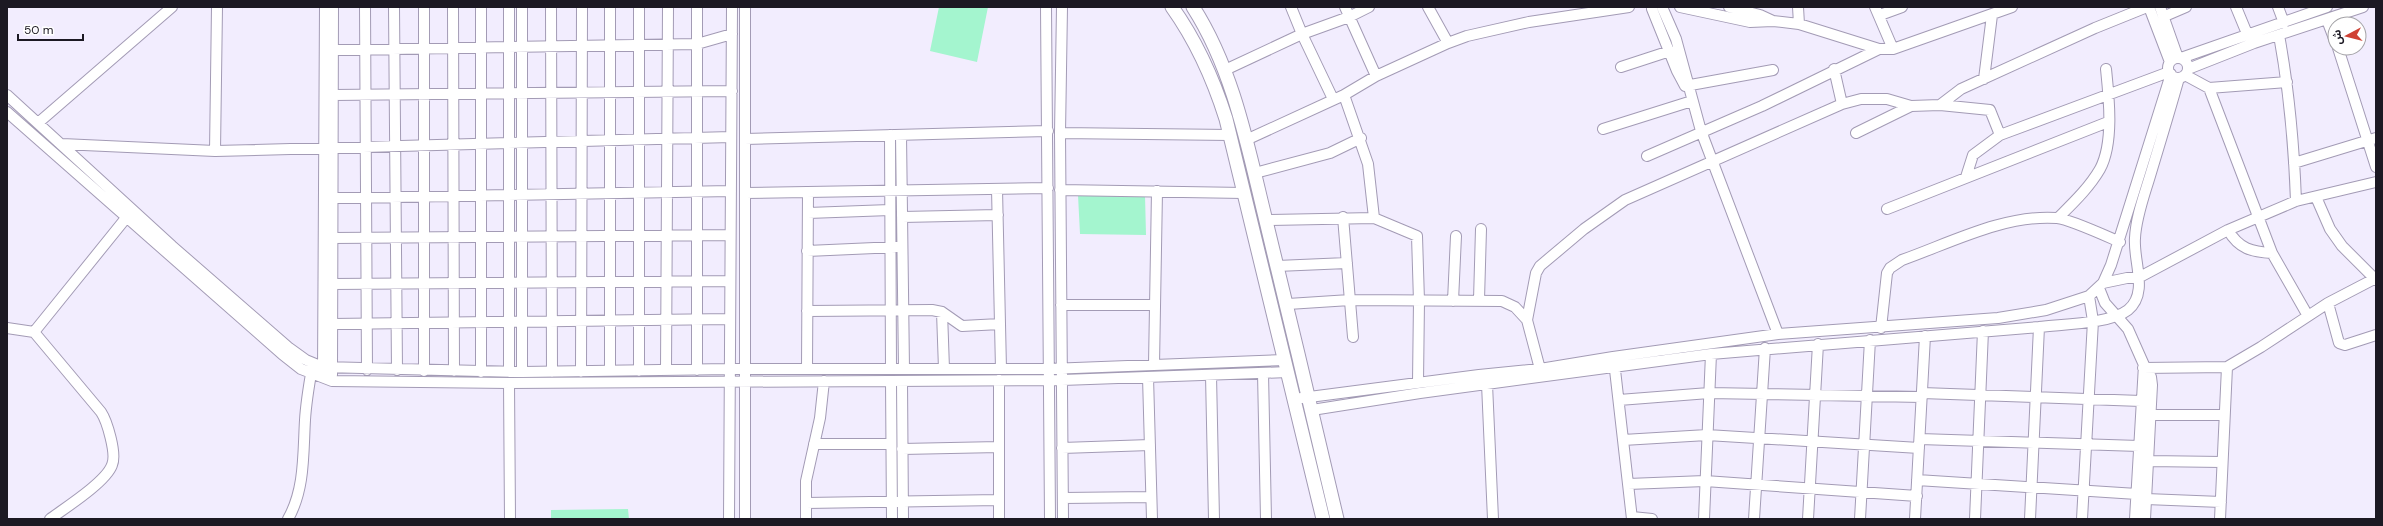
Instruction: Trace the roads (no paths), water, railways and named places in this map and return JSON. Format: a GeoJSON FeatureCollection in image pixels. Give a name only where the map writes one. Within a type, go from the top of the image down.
{"type":"FeatureCollection","features":[{"type":"Feature","properties":{"kind":"main road"},"geometry":{"type":"LineString","coordinates":[[1172,7],[1202,54],[1216,86],[1230,135],[1323,519]]}},
{"type":"Feature","properties":{"kind":"main road"},"geometry":{"type":"LineString","coordinates":[[1193,7],[1218,49],[1246,140],[1265,220],[1288,304],[1337,519]]}},
{"type":"Feature","properties":{"kind":"street"},"geometry":{"type":"LineString","coordinates":[[38,123],[172,7]]}},
{"type":"Feature","properties":{"kind":"street"},"geometry":{"type":"LineString","coordinates":[[215,151],[217,7]]}},
{"type":"Feature","properties":{"kind":"street"},"geometry":{"type":"LineString","coordinates":[[288,519],[293,509],[302,479],[305,418],[332,324],[332,198],[328,147],[325,7]]}},
{"type":"Feature","properties":{"kind":"street"},"geometry":{"type":"LineString","coordinates":[[327,379],[320,368],[328,147],[333,95],[333,7]]}},
{"type":"Feature","properties":{"kind":"street"},"geometry":{"type":"LineString","coordinates":[[365,7],[367,370]]}},
{"type":"Feature","properties":{"kind":"street"},"geometry":{"type":"LineString","coordinates":[[394,7],[397,370]]}},
{"type":"Feature","properties":{"kind":"street"},"geometry":{"type":"LineString","coordinates":[[424,7],[424,371]]}},
{"type":"Feature","properties":{"kind":"street"},"geometry":{"type":"LineString","coordinates":[[453,7],[454,371]]}},
{"type":"Feature","properties":{"kind":"street"},"geometry":{"type":"LineString","coordinates":[[481,7],[481,372]]}},
{"type":"Feature","properties":{"kind":"street"},"geometry":{"type":"LineString","coordinates":[[509,7],[509,372]]}},
{"type":"Feature","properties":{"kind":"street"},"geometry":{"type":"LineString","coordinates":[[522,7],[522,372]]}},
{"type":"Feature","properties":{"kind":"street"},"geometry":{"type":"LineString","coordinates":[[551,7],[552,372]]}},
{"type":"Feature","properties":{"kind":"street"},"geometry":{"type":"LineString","coordinates":[[581,372],[582,7]]}},
{"type":"Feature","properties":{"kind":"street"},"geometry":{"type":"LineString","coordinates":[[610,7],[610,371]]}},
{"type":"Feature","properties":{"kind":"street"},"geometry":{"type":"LineString","coordinates":[[639,7],[639,371]]}},
{"type":"Feature","properties":{"kind":"street"},"geometry":{"type":"LineString","coordinates":[[666,370],[668,7]]}},
{"type":"Feature","properties":{"kind":"street"},"geometry":{"type":"LineString","coordinates":[[697,7],[697,370]]}},
{"type":"Feature","properties":{"kind":"street"},"geometry":{"type":"LineString","coordinates":[[729,519],[732,7]]}},
{"type":"Feature","properties":{"kind":"street"},"geometry":{"type":"LineString","coordinates":[[745,7],[745,519]]}},
{"type":"Feature","properties":{"kind":"street"},"geometry":{"type":"LineString","coordinates":[[1046,7],[1050,519]]}},
{"type":"Feature","properties":{"kind":"street"},"geometry":{"type":"LineString","coordinates":[[1062,7],[1060,190],[1063,519]]}},
{"type":"Feature","properties":{"kind":"street"},"geometry":{"type":"LineString","coordinates":[[1345,7],[1376,76]]}},
{"type":"Feature","properties":{"kind":"street"},"geometry":{"type":"LineString","coordinates":[[1225,70],[1302,34],[1349,17],[1369,7]]}},
{"type":"Feature","properties":{"kind":"street"},"geometry":{"type":"LineString","coordinates":[[1428,7],[1448,43]]}},
{"type":"Feature","properties":{"kind":"street"},"geometry":{"type":"LineString","coordinates":[[1246,140],[1344,95],[1376,76],[1448,43],[1490,30],[1589,12],[1599,8],[1629,7]]}},
{"type":"Feature","properties":{"kind":"street"},"geometry":{"type":"LineString","coordinates":[[1655,7],[1677,71],[1688,87]]}},
{"type":"Feature","properties":{"kind":"street"},"geometry":{"type":"LineString","coordinates":[[1655,7],[1676,39],[1701,131],[1778,334]]}},
{"type":"Feature","properties":{"kind":"street"},"geometry":{"type":"LineString","coordinates":[[1680,7],[1750,22],[1772,21],[1799,24],[1879,49],[1892,49],[2012,7]]}},
{"type":"Feature","properties":{"kind":"street"},"geometry":{"type":"LineString","coordinates":[[1729,7],[1760,15],[1772,21]]}},
{"type":"Feature","properties":{"kind":"street"},"geometry":{"type":"LineString","coordinates":[[1798,7],[1799,24]]}},
{"type":"Feature","properties":{"kind":"street"},"geometry":{"type":"LineString","coordinates":[[1892,49],[1877,11],[1902,7]]}},
{"type":"Feature","properties":{"kind":"street"},"geometry":{"type":"LineString","coordinates":[[1940,105],[1961,89],[2067,40],[2148,7],[2178,68],[2209,88],[2272,254],[2308,316]]}},
{"type":"Feature","properties":{"kind":"street"},"geometry":{"type":"LineString","coordinates":[[1294,399],[1418,382],[1614,361],[2039,327],[2093,321],[2117,316],[2128,310],[2136,301],[2139,290],[2135,237],[2138,218],[2178,68],[2162,12],[2186,7]]}},
{"type":"Feature","properties":{"kind":"street"},"geometry":{"type":"LineString","coordinates":[[2236,7],[2248,36]]}},
{"type":"Feature","properties":{"kind":"street"},"geometry":{"type":"LineString","coordinates":[[2278,7],[2284,23]]}},
{"type":"Feature","properties":{"kind":"street"},"geometry":{"type":"LineString","coordinates":[[1966,177],[1973,155],[2000,135],[2109,96],[2178,68],[2248,36],[2327,7]]}},
{"type":"Feature","properties":{"kind":"street"},"geometry":{"type":"LineString","coordinates":[[2338,16],[2363,7]]}},
{"type":"Feature","properties":{"kind":"street"},"geometry":{"type":"LineString","coordinates":[[1293,8],[1302,34],[1333,100]]}},
{"type":"Feature","properties":{"kind":"street"},"geometry":{"type":"LineString","coordinates":[[1984,79],[1992,15]]}},
{"type":"Feature","properties":{"kind":"street"},"geometry":{"type":"LineString","coordinates":[[2178,68],[2327,20]]}},
{"type":"Feature","properties":{"kind":"street"},"geometry":{"type":"LineString","coordinates":[[333,50],[697,44],[732,34]]}},
{"type":"Feature","properties":{"kind":"street"},"geometry":{"type":"LineString","coordinates":[[2279,35],[2287,82],[2296,201]]}},
{"type":"Feature","properties":{"kind":"street"},"geometry":{"type":"LineString","coordinates":[[1647,156],[1701,131],[1762,106],[1834,69],[1879,49]]}},
{"type":"Feature","properties":{"kind":"street"},"geometry":{"type":"LineString","coordinates":[[1620,67],[1670,51]]}},
{"type":"Feature","properties":{"kind":"street"},"geometry":{"type":"LineString","coordinates":[[2341,56],[2371,140],[2376,167]]}},
{"type":"Feature","properties":{"kind":"street"},"geometry":{"type":"LineString","coordinates":[[2145,519],[2152,385],[2128,329],[2105,303],[2101,286],[2120,242],[2178,68]]}},
{"type":"Feature","properties":{"kind":"street"},"geometry":{"type":"LineString","coordinates":[[1834,69],[1842,104]]}},
{"type":"Feature","properties":{"kind":"street"},"geometry":{"type":"LineString","coordinates":[[2058,218],[2089,185],[2100,168],[2107,146],[2109,96],[2106,69]]}},
{"type":"Feature","properties":{"kind":"street"},"geometry":{"type":"LineString","coordinates":[[1688,87],[1773,70]]}},
{"type":"Feature","properties":{"kind":"street"},"geometry":{"type":"LineString","coordinates":[[2209,88],[2287,82]]}},
{"type":"Feature","properties":{"kind":"street"},"geometry":{"type":"LineString","coordinates":[[333,95],[732,91]]}},
{"type":"Feature","properties":{"kind":"street"},"geometry":{"type":"LineString","coordinates":[[7,95],[178,252],[288,347],[320,368],[327,379]]}},
{"type":"Feature","properties":{"kind":"street"},"geometry":{"type":"LineString","coordinates":[[1344,95],[1361,138],[1372,183],[1374,218]]}},
{"type":"Feature","properties":{"kind":"street"},"geometry":{"type":"LineString","coordinates":[[1527,320],[1540,266],[1584,229],[1625,200],[1714,162],[1842,104],[1861,99],[1887,99],[1911,106],[1940,105],[1990,110],[2000,135]]}},
{"type":"Feature","properties":{"kind":"street"},"geometry":{"type":"LineString","coordinates":[[1603,129],[1692,101]]}},
{"type":"Feature","properties":{"kind":"street"},"geometry":{"type":"LineString","coordinates":[[1856,133],[1911,106]]}},
{"type":"Feature","properties":{"kind":"street"},"geometry":{"type":"LineString","coordinates":[[9,118],[282,354],[320,368],[481,372],[581,372],[729,369],[1062,369],[1154,365],[1286,366]]}},
{"type":"Feature","properties":{"kind":"street"},"geometry":{"type":"LineString","coordinates":[[1886,209],[2108,122]]}},
{"type":"Feature","properties":{"kind":"street"},"geometry":{"type":"LineString","coordinates":[[745,139],[1048,131]]}},
{"type":"Feature","properties":{"kind":"street"},"geometry":{"type":"LineString","coordinates":[[1060,133],[1230,135]]}},
{"type":"Feature","properties":{"kind":"street"},"geometry":{"type":"LineString","coordinates":[[890,135],[891,369]]}},
{"type":"Feature","properties":{"kind":"street"},"geometry":{"type":"LineString","coordinates":[[901,135],[904,369]]}},
{"type":"Feature","properties":{"kind":"street"},"geometry":{"type":"LineString","coordinates":[[62,144],[215,151],[731,137]]}},
{"type":"Feature","properties":{"kind":"street"},"geometry":{"type":"LineString","coordinates":[[1254,172],[1330,153],[1361,138]]}},
{"type":"Feature","properties":{"kind":"street"},"geometry":{"type":"LineString","coordinates":[[2294,163],[2371,140]]}},
{"type":"Feature","properties":{"kind":"street"},"geometry":{"type":"LineString","coordinates":[[1312,410],[1487,384],[1534,379],[1614,361],[1778,334],[1881,328],[1998,318],[2046,310],[2089,296],[2101,286],[2121,279],[2138,278],[2228,230],[2296,201],[2376,182]]}},
{"type":"Feature","properties":{"kind":"street"},"geometry":{"type":"LineString","coordinates":[[745,193],[1048,188]]}},
{"type":"Feature","properties":{"kind":"street"},"geometry":{"type":"LineString","coordinates":[[997,189],[1001,369]]}},
{"type":"Feature","properties":{"kind":"street"},"geometry":{"type":"LineString","coordinates":[[1060,190],[1244,193]]}},
{"type":"Feature","properties":{"kind":"street"},"geometry":{"type":"LineString","coordinates":[[332,198],[731,191]]}},
{"type":"Feature","properties":{"kind":"street"},"geometry":{"type":"LineString","coordinates":[[1154,365],[1157,191]]}},
{"type":"Feature","properties":{"kind":"street"},"geometry":{"type":"LineString","coordinates":[[807,369],[808,192]]}},
{"type":"Feature","properties":{"kind":"street"},"geometry":{"type":"LineString","coordinates":[[2144,367],[2226,367],[2262,347],[2328,303],[2376,279],[2342,246],[2330,229],[2316,197]]}},
{"type":"Feature","properties":{"kind":"street"},"geometry":{"type":"LineString","coordinates":[[808,213],[890,210]]}},
{"type":"Feature","properties":{"kind":"street"},"geometry":{"type":"LineString","coordinates":[[902,217],[998,215]]}},
{"type":"Feature","properties":{"kind":"street"},"geometry":{"type":"LineString","coordinates":[[1343,217],[1353,337]]}},
{"type":"Feature","properties":{"kind":"street"},"geometry":{"type":"LineString","coordinates":[[1265,220],[1343,217],[1374,218],[1417,236],[1419,301],[1418,382]]}},
{"type":"Feature","properties":{"kind":"street"},"geometry":{"type":"LineString","coordinates":[[34,332],[126,218]]}},
{"type":"Feature","properties":{"kind":"street"},"geometry":{"type":"LineString","coordinates":[[1881,328],[1887,273],[1890,268],[1902,260],[2008,223],[2058,218],[2120,242]]}},
{"type":"Feature","properties":{"kind":"street"},"geometry":{"type":"LineString","coordinates":[[1479,300],[1480,229]]}},
{"type":"Feature","properties":{"kind":"street"},"geometry":{"type":"LineString","coordinates":[[2228,230],[2233,240],[2243,248],[2272,254]]}},
{"type":"Feature","properties":{"kind":"street"},"geometry":{"type":"LineString","coordinates":[[332,238],[730,235]]}},
{"type":"Feature","properties":{"kind":"street"},"geometry":{"type":"LineString","coordinates":[[1453,301],[1456,236]]}},
{"type":"Feature","properties":{"kind":"street"},"geometry":{"type":"LineString","coordinates":[[808,251],[902,247]]}},
{"type":"Feature","properties":{"kind":"street"},"geometry":{"type":"LineString","coordinates":[[1277,266],[1347,263]]}},
{"type":"Feature","properties":{"kind":"street"},"geometry":{"type":"LineString","coordinates":[[332,284],[730,281]]}},
{"type":"Feature","properties":{"kind":"street"},"geometry":{"type":"LineString","coordinates":[[2082,519],[2093,321],[2089,296]]}},
{"type":"Feature","properties":{"kind":"street"},"geometry":{"type":"LineString","coordinates":[[1288,304],[1350,300],[1502,301],[1515,307],[1527,320],[1540,369]]}},
{"type":"Feature","properties":{"kind":"street"},"geometry":{"type":"LineString","coordinates":[[2328,303],[2339,343],[2345,345],[2376,335]]}},
{"type":"Feature","properties":{"kind":"street"},"geometry":{"type":"LineString","coordinates":[[1061,305],[1155,305]]}},
{"type":"Feature","properties":{"kind":"street"},"geometry":{"type":"LineString","coordinates":[[808,311],[942,312],[962,326],[1000,324]]}},
{"type":"Feature","properties":{"kind":"street"},"geometry":{"type":"LineString","coordinates":[[942,312],[944,369]]}},
{"type":"Feature","properties":{"kind":"street"},"geometry":{"type":"LineString","coordinates":[[332,324],[730,319]]}},
{"type":"Feature","properties":{"kind":"street"},"geometry":{"type":"LineString","coordinates":[[2030,519],[2039,327]]}},
{"type":"Feature","properties":{"kind":"street"},"geometry":{"type":"LineString","coordinates":[[7,328],[34,332],[101,412],[107,426],[113,457],[111,467],[93,487],[50,519]]}},
{"type":"Feature","properties":{"kind":"street"},"geometry":{"type":"LineString","coordinates":[[1975,519],[1983,331]]}},
{"type":"Feature","properties":{"kind":"street"},"geometry":{"type":"LineString","coordinates":[[1915,519],[1925,336]]}},
{"type":"Feature","properties":{"kind":"street"},"geometry":{"type":"LineString","coordinates":[[1860,519],[1870,340]]}},
{"type":"Feature","properties":{"kind":"street"},"geometry":{"type":"LineString","coordinates":[[1808,519],[1818,344]]}},
{"type":"Feature","properties":{"kind":"street"},"geometry":{"type":"LineString","coordinates":[[1754,519],[1765,348]]}},
{"type":"Feature","properties":{"kind":"street"},"geometry":{"type":"LineString","coordinates":[[1704,519],[1711,354]]}},
{"type":"Feature","properties":{"kind":"street"},"geometry":{"type":"LineString","coordinates":[[1614,361],[1632,518],[1652,519]]}},
{"type":"Feature","properties":{"kind":"street"},"geometry":{"type":"LineString","coordinates":[[327,379],[509,383],[1062,380],[1263,373],[1286,366]]}},
{"type":"Feature","properties":{"kind":"street"},"geometry":{"type":"LineString","coordinates":[[2135,519],[2144,367]]}},
{"type":"Feature","properties":{"kind":"street"},"geometry":{"type":"LineString","coordinates":[[2220,519],[2226,367]]}},
{"type":"Feature","properties":{"kind":"street"},"geometry":{"type":"LineString","coordinates":[[1263,373],[1266,519]]}},
{"type":"Feature","properties":{"kind":"street"},"geometry":{"type":"LineString","coordinates":[[1211,375],[1214,519]]}},
{"type":"Feature","properties":{"kind":"street"},"geometry":{"type":"LineString","coordinates":[[1148,377],[1152,519]]}},
{"type":"Feature","properties":{"kind":"street"},"geometry":{"type":"LineString","coordinates":[[999,519],[1000,380]]}},
{"type":"Feature","properties":{"kind":"street"},"geometry":{"type":"LineString","coordinates":[[806,519],[806,481],[814,444],[824,381]]}},
{"type":"Feature","properties":{"kind":"street"},"geometry":{"type":"LineString","coordinates":[[891,381],[892,519]]}},
{"type":"Feature","properties":{"kind":"street"},"geometry":{"type":"LineString","coordinates":[[902,381],[903,519]]}},
{"type":"Feature","properties":{"kind":"street"},"geometry":{"type":"LineString","coordinates":[[509,383],[510,519]]}},
{"type":"Feature","properties":{"kind":"street"},"geometry":{"type":"LineString","coordinates":[[1487,384],[1493,519]]}},
{"type":"Feature","properties":{"kind":"street"},"geometry":{"type":"LineString","coordinates":[[1619,400],[1709,393],[1867,396],[1980,395],[2142,401]]}},
{"type":"Feature","properties":{"kind":"street"},"geometry":{"type":"LineString","coordinates":[[2150,415],[2224,416]]}},
{"type":"Feature","properties":{"kind":"street"},"geometry":{"type":"LineString","coordinates":[[1623,440],[1707,435],[1864,445],[1978,441],[2139,446]]}},
{"type":"Feature","properties":{"kind":"street"},"geometry":{"type":"LineString","coordinates":[[814,444],[891,444]]}},
{"type":"Feature","properties":{"kind":"street"},"geometry":{"type":"LineString","coordinates":[[1062,448],[1150,445]]}},
{"type":"Feature","properties":{"kind":"street"},"geometry":{"type":"LineString","coordinates":[[902,449],[999,447]]}},
{"type":"Feature","properties":{"kind":"street"},"geometry":{"type":"LineString","coordinates":[[2148,461],[2222,462]]}},
{"type":"Feature","properties":{"kind":"street"},"geometry":{"type":"LineString","coordinates":[[1917,480],[2136,494]]}},
{"type":"Feature","properties":{"kind":"street"},"geometry":{"type":"LineString","coordinates":[[1628,484],[1705,481],[1917,496]]}},
{"type":"Feature","properties":{"kind":"street"},"geometry":{"type":"LineString","coordinates":[[1063,498],[1151,497]]}},
{"type":"Feature","properties":{"kind":"street"},"geometry":{"type":"LineString","coordinates":[[2146,499],[2221,502]]}},
{"type":"Feature","properties":{"kind":"street"},"geometry":{"type":"LineString","coordinates":[[806,502],[999,500]]}}]}
